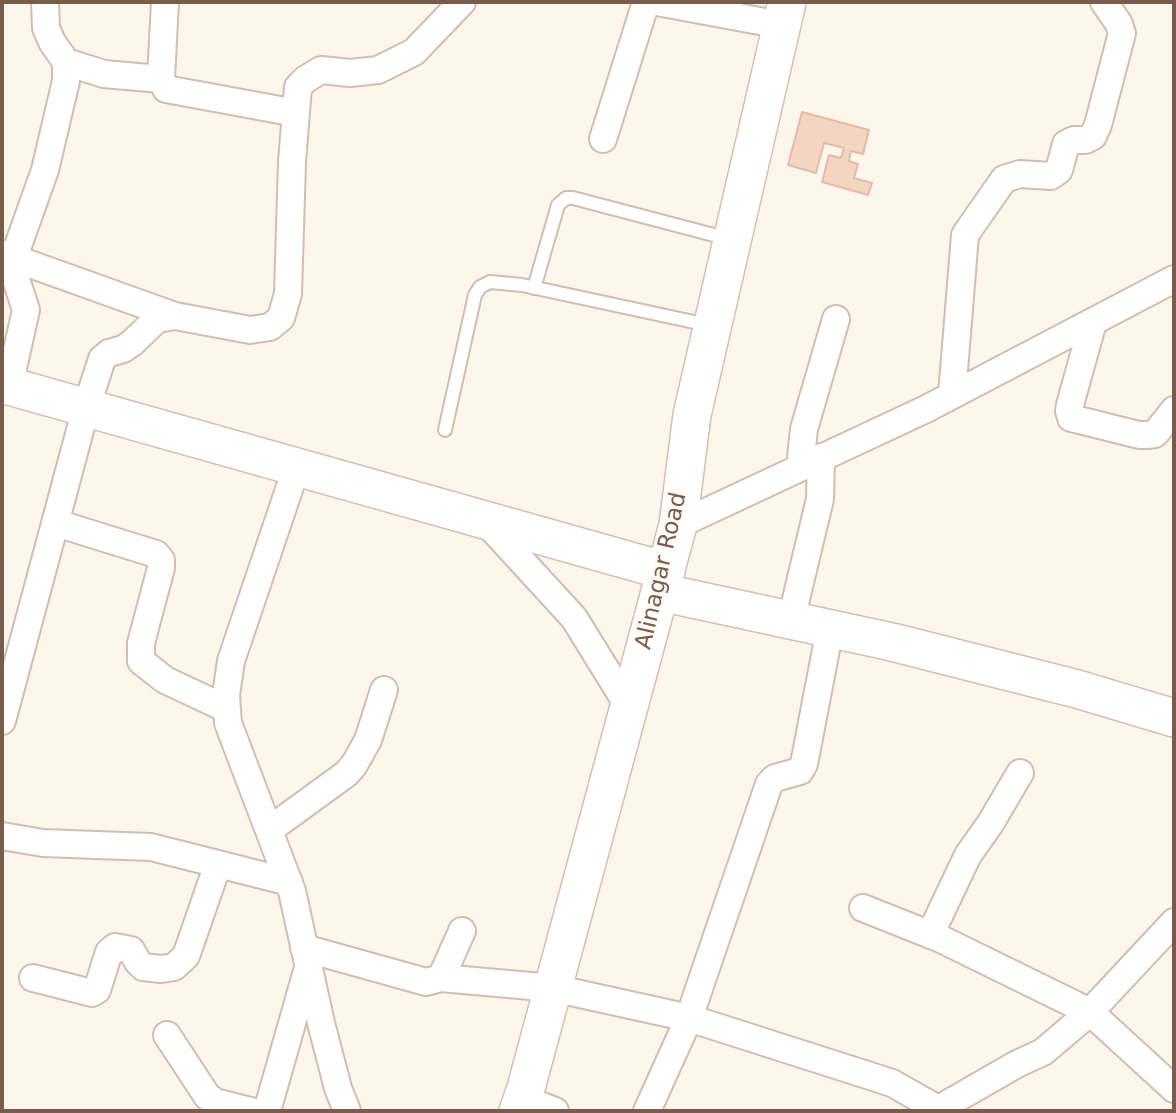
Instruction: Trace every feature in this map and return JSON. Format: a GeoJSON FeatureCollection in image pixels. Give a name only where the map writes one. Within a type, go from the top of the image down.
{"type":"FeatureCollection","features":[{"type":"Feature","properties":{"kind":"street"},"geometry":{"type":"LineString","coordinates":[[45,2],[46,28],[66,62],[66,81],[45,170],[8,256],[26,310],[5,385],[483,519],[663,582],[791,620],[892,642],[1077,689],[1174,718]]}},
{"type":"Feature","properties":{"kind":"street"},"geometry":{"type":"LineString","coordinates":[[165,2],[161,79],[166,89],[296,113]]}},
{"type":"Feature","properties":{"kind":"street"},"geometry":{"type":"LineString","coordinates":[[8,256],[175,316],[250,330],[270,327],[281,318],[288,294],[298,88],[306,79],[321,70],[350,73],[378,70],[414,52],[462,2]]}},
{"type":"Feature","properties":{"kind":"street"},"geometry":{"type":"LineString","coordinates":[[603,139],[646,2]]}},
{"type":"Feature","properties":{"kind":"street"},"geometry":{"type":"LineString","coordinates":[[657,2],[784,13]]}},
{"type":"Feature","properties":{"kind":"street"},"geometry":{"type":"LineString","coordinates":[[952,395],[965,235],[1003,180],[1020,174],[1051,176],[1059,170],[1066,144],[1093,136],[1122,33],[1104,2]]}},
{"type":"Feature","properties":{"kind":"street","name":"Alinagar Road"},"geometry":{"type":"LineString","coordinates":[[532,1107],[553,988],[678,525],[692,415],[784,13]]}},
{"type":"Feature","properties":{"kind":"street"},"geometry":{"type":"LineString","coordinates":[[66,62],[104,74],[161,79]]}},
{"type":"Feature","properties":{"kind":"street"},"geometry":{"type":"LineString","coordinates":[[678,525],[952,395],[1174,279]]}},
{"type":"Feature","properties":{"kind":"street"},"geometry":{"type":"LineString","coordinates":[[2,721],[86,408],[102,359],[132,343],[157,319],[175,316]]}},
{"type":"Feature","properties":{"kind":"street"},"geometry":{"type":"LineString","coordinates":[[791,620],[820,499],[804,429],[836,319]]}},
{"type":"Feature","properties":{"kind":"street"},"geometry":{"type":"LineString","coordinates":[[1093,322],[1070,405],[1071,418],[1147,435],[1155,434],[1174,410]]}},
{"type":"Feature","properties":{"kind":"street"},"geometry":{"type":"LineString","coordinates":[[297,466],[231,661],[226,695],[228,723],[289,883],[321,1023],[338,1088],[347,1111]]}},
{"type":"Feature","properties":{"kind":"street"},"geometry":{"type":"LineString","coordinates":[[483,519],[574,618],[629,707]]}},
{"type":"Feature","properties":{"kind":"street"},"geometry":{"type":"LineString","coordinates":[[56,523],[156,554],[161,561],[161,568],[141,643],[141,661],[165,680],[227,709]]}},
{"type":"Feature","properties":{"kind":"street"},"geometry":{"type":"LineString","coordinates":[[646,1111],[689,1018],[769,784],[775,778],[800,771],[804,764],[830,629]]}},
{"type":"Feature","properties":{"kind":"street"},"geometry":{"type":"LineString","coordinates":[[269,830],[346,774],[354,765],[368,740],[384,690]]}},
{"type":"Feature","properties":{"kind":"street"},"geometry":{"type":"LineString","coordinates":[[930,935],[968,855],[1020,773]]}},
{"type":"Feature","properties":{"kind":"street"},"geometry":{"type":"LineString","coordinates":[[2,836],[43,843],[151,847],[289,883]]}},
{"type":"Feature","properties":{"kind":"street"},"geometry":{"type":"LineString","coordinates":[[33,978],[92,993],[97,990],[109,952],[115,947],[131,950],[144,967],[174,967],[186,956],[218,864]]}},
{"type":"Feature","properties":{"kind":"street"},"geometry":{"type":"LineString","coordinates":[[863,908],[930,935],[1090,1012],[1174,1089]]}},
{"type":"Feature","properties":{"kind":"street"},"geometry":{"type":"LineString","coordinates":[[306,957],[426,982],[441,978],[553,988],[689,1018],[892,1083],[936,1110],[1043,1052],[1090,1012],[1174,922]]}},
{"type":"Feature","properties":{"kind":"street"},"geometry":{"type":"LineString","coordinates":[[441,978],[462,931]]}},
{"type":"Feature","properties":{"kind":"street"},"geometry":{"type":"LineString","coordinates":[[267,1111],[306,957]]}},
{"type":"Feature","properties":{"kind":"street"},"geometry":{"type":"LineString","coordinates":[[167,1035],[213,1106],[251,1111]]}},
{"type":"Feature","properties":{"kind":"lane"},"geometry":{"type":"LineString","coordinates":[[534,288],[558,205],[566,198],[732,239]]}},
{"type":"Feature","properties":{"kind":"lane"},"geometry":{"type":"LineString","coordinates":[[445,430],[475,295],[481,287],[490,282],[534,288],[712,325]]}},
{"type":"Feature","properties":{"kind":"building"},"geometry":{"type":"Polygon","coordinates":[[[802,112],[869,130],[863,154],[851,151],[849,161],[858,164],[854,178],[872,183],[868,195],[822,182],[829,155],[841,158],[844,148],[824,143],[816,173],[788,165],[802,112]]]}}]}
